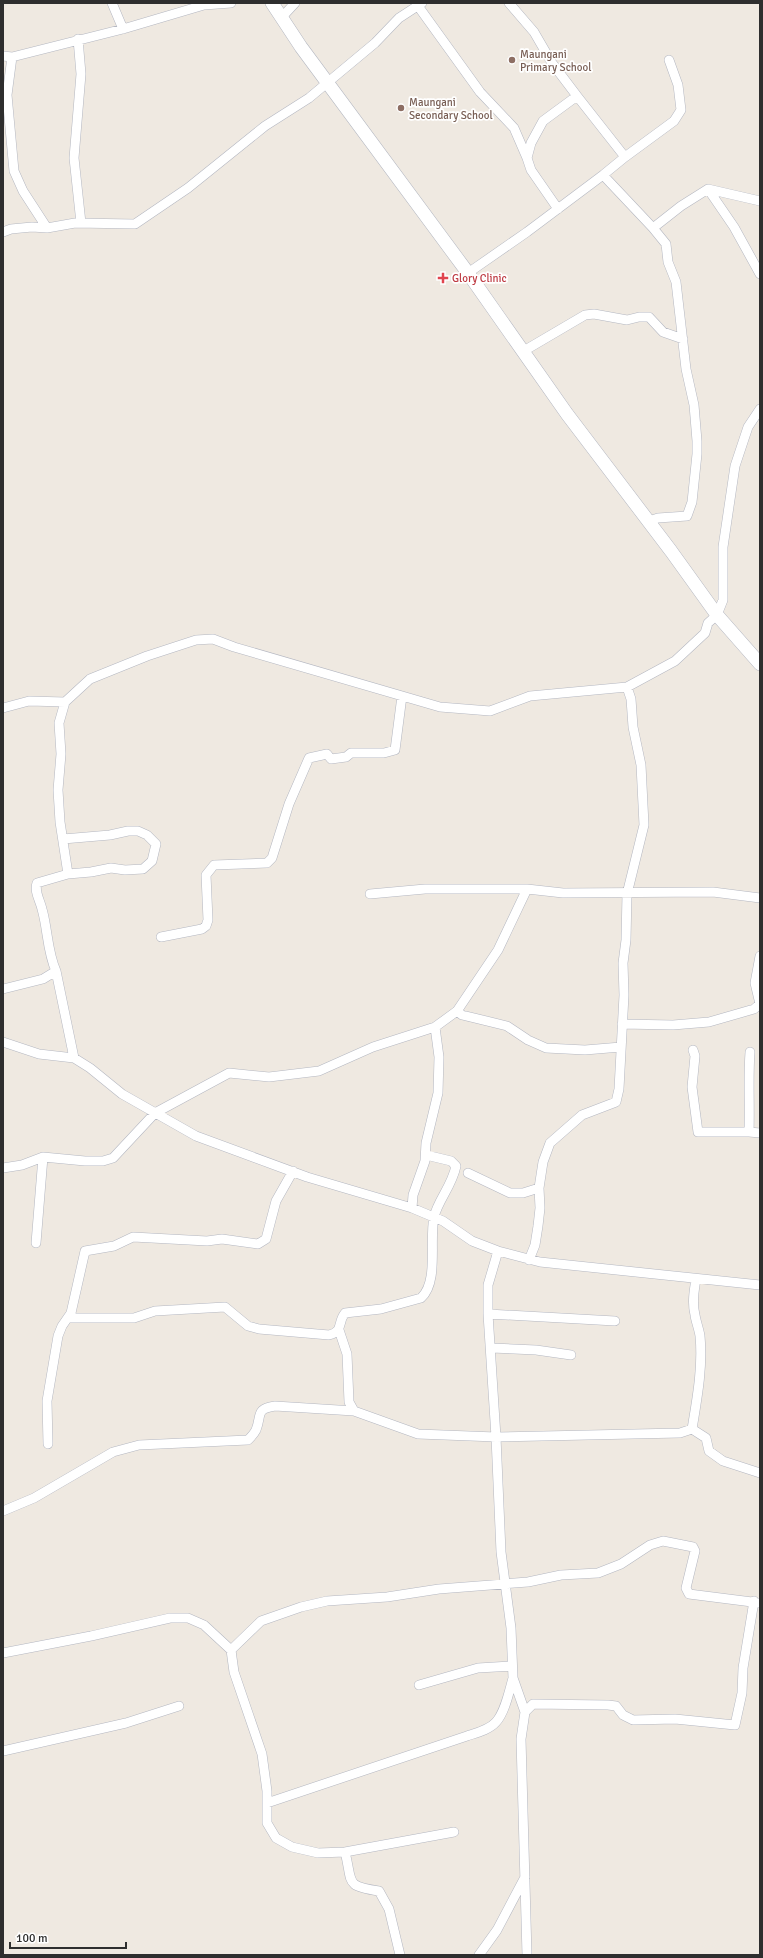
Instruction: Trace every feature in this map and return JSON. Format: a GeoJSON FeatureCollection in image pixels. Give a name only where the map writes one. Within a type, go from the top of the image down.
{"type":"FeatureCollection","features":[{"type":"Feature","properties":{"kind":"main road"},"geometry":{"type":"LineString","coordinates":[[272,3],[301,47],[468,273],[522,352],[567,414],[717,615],[760,664]]}},
{"type":"Feature","properties":{"kind":"street"},"geometry":{"type":"LineString","coordinates":[[112,3],[123,29]]}},
{"type":"Feature","properties":{"kind":"street"},"geometry":{"type":"LineString","coordinates":[[47,228],[23,191],[14,171],[8,95],[8,56],[123,29],[204,5],[231,3]]}},
{"type":"Feature","properties":{"kind":"street"},"geometry":{"type":"LineString","coordinates":[[282,17],[295,3]]}},
{"type":"Feature","properties":{"kind":"street"},"geometry":{"type":"LineString","coordinates":[[509,3],[534,32],[552,63],[625,157]]}},
{"type":"Feature","properties":{"kind":"street"},"geometry":{"type":"LineString","coordinates":[[3,232],[11,229],[32,226],[47,228],[81,223],[135,224],[188,188],[265,126],[309,98],[375,43],[399,18],[420,4],[480,92],[514,128],[531,170],[558,209]]}},
{"type":"Feature","properties":{"kind":"street"},"geometry":{"type":"LineString","coordinates":[[78,39],[81,74],[74,158],[81,223]]}},
{"type":"Feature","properties":{"kind":"street"},"geometry":{"type":"LineString","coordinates":[[468,273],[558,209],[625,157],[674,122],[681,110],[678,85],[670,60]]}},
{"type":"Feature","properties":{"kind":"street"},"geometry":{"type":"LineString","coordinates":[[527,158],[531,143],[543,121],[577,96]]}},
{"type":"Feature","properties":{"kind":"street"},"geometry":{"type":"LineString","coordinates":[[603,175],[666,244],[668,262],[676,282],[686,369],[692,394],[697,441],[692,502],[687,516],[658,518],[648,521]]}},
{"type":"Feature","properties":{"kind":"street"},"geometry":{"type":"LineString","coordinates":[[653,228],[681,206],[708,189],[760,201]]}},
{"type":"Feature","properties":{"kind":"street"},"geometry":{"type":"LineString","coordinates":[[708,189],[734,227],[760,274]]}},
{"type":"Feature","properties":{"kind":"street"},"geometry":{"type":"LineString","coordinates":[[522,352],[578,318],[589,315],[627,320],[639,317],[649,318],[663,332],[683,339]]}},
{"type":"Feature","properties":{"kind":"street"},"geometry":{"type":"LineString","coordinates":[[68,874],[58,790],[61,754],[59,723],[65,702],[90,680],[146,656],[196,640],[213,639],[234,647],[440,707],[490,711],[530,696],[593,692],[627,687],[675,661],[704,633],[708,623],[717,615],[723,600],[723,547],[735,466],[748,427],[760,409]]}},
{"type":"Feature","properties":{"kind":"street"},"geometry":{"type":"LineString","coordinates":[[529,1260],[535,1245],[538,1226],[540,1208],[539,1188],[543,1162],[550,1143],[582,1115],[616,1102],[619,1089],[627,894],[644,825],[641,766],[633,727],[631,699],[627,687]]}},
{"type":"Feature","properties":{"kind":"street"},"geometry":{"type":"LineString","coordinates":[[162,937],[202,929],[206,926],[208,920],[206,875],[214,865],[267,863],[272,858],[289,804],[309,758],[327,754],[331,759],[346,757],[351,753],[384,753],[395,750],[402,696]]}},
{"type":"Feature","properties":{"kind":"street"},"geometry":{"type":"LineString","coordinates":[[3,708],[29,701],[65,702]]}},
{"type":"Feature","properties":{"kind":"street"},"geometry":{"type":"LineString","coordinates":[[63,839],[133,831],[147,835],[156,844],[152,861],[143,869],[125,870],[111,868],[68,874],[36,883],[35,888],[43,910],[51,960],[56,971],[74,1058]]}},
{"type":"Feature","properties":{"kind":"street"},"geometry":{"type":"LineString","coordinates":[[370,894],[425,889],[527,889],[563,894],[713,892],[760,898]]}},
{"type":"Feature","properties":{"kind":"street"},"geometry":{"type":"LineString","coordinates":[[3,1168],[22,1165],[43,1157],[85,1161],[103,1161],[113,1158],[155,1114],[229,1074],[269,1077],[319,1071],[373,1047],[435,1027],[457,1012],[498,950],[527,889]]}},
{"type":"Feature","properties":{"kind":"street"},"geometry":{"type":"LineString","coordinates":[[622,1024],[666,1026],[709,1022],[754,1008],[760,1004],[755,983],[760,956]]}},
{"type":"Feature","properties":{"kind":"street"},"geometry":{"type":"LineString","coordinates":[[3,989],[42,978],[56,971]]}},
{"type":"Feature","properties":{"kind":"street"},"geometry":{"type":"LineString","coordinates":[[457,1012],[462,1015],[507,1026],[528,1040],[546,1048],[585,1050],[621,1047]]}},
{"type":"Feature","properties":{"kind":"street"},"geometry":{"type":"LineString","coordinates":[[412,1208],[413,1195],[426,1155],[426,1143],[438,1092],[438,1057],[435,1027]]}},
{"type":"Feature","properties":{"kind":"street"},"geometry":{"type":"LineString","coordinates":[[3,1042],[39,1054],[74,1058],[90,1068],[122,1094],[196,1136],[307,1177],[412,1208],[443,1220],[472,1241],[529,1260],[760,1285]]}},
{"type":"Feature","properties":{"kind":"street"},"geometry":{"type":"LineString","coordinates":[[693,1050],[695,1056],[692,1087],[698,1132],[760,1133]]}},
{"type":"Feature","properties":{"kind":"street"},"geometry":{"type":"LineString","coordinates":[[749,1132],[750,1110],[748,1090],[750,1052]]}},
{"type":"Feature","properties":{"kind":"street"},"geometry":{"type":"LineString","coordinates":[[69,1318],[134,1318],[155,1311],[225,1308],[248,1326],[259,1329],[329,1335],[336,1333],[339,1330],[345,1312],[381,1309],[421,1298],[426,1294],[430,1279],[434,1217],[454,1178],[456,1166],[451,1161],[426,1155]]}},
{"type":"Feature","properties":{"kind":"street"},"geometry":{"type":"LineString","coordinates":[[36,1243],[43,1157]]}},
{"type":"Feature","properties":{"kind":"street"},"geometry":{"type":"LineString","coordinates":[[48,1444],[47,1401],[58,1336],[62,1326],[69,1318],[85,1252],[114,1246],[133,1237],[207,1241],[222,1239],[258,1244],[266,1239],[276,1201],[293,1171]]}},
{"type":"Feature","properties":{"kind":"street"},"geometry":{"type":"LineString","coordinates":[[468,1173],[510,1193],[523,1194],[539,1188]]}},
{"type":"Feature","properties":{"kind":"street"},"geometry":{"type":"LineString","coordinates":[[498,1250],[488,1285],[488,1314],[496,1437],[501,1552],[511,1628],[513,1678],[525,1712],[521,1739],[527,1955]]}},
{"type":"Feature","properties":{"kind":"street"},"geometry":{"type":"LineString","coordinates":[[692,1429],[699,1388],[700,1358],[700,1336],[694,1314],[693,1296],[696,1279]]}},
{"type":"Feature","properties":{"kind":"street"},"geometry":{"type":"LineString","coordinates":[[488,1314],[615,1321]]}},
{"type":"Feature","properties":{"kind":"street"},"geometry":{"type":"LineString","coordinates":[[339,1330],[347,1354],[349,1402],[354,1411]]}},
{"type":"Feature","properties":{"kind":"street"},"geometry":{"type":"LineString","coordinates":[[491,1348],[536,1350],[571,1355]]}},
{"type":"Feature","properties":{"kind":"street"},"geometry":{"type":"LineString","coordinates":[[3,1511],[34,1498],[113,1452],[139,1445],[248,1440],[255,1432],[260,1412],[266,1407],[275,1406],[354,1411],[418,1434],[496,1437],[680,1433],[692,1429]]}},
{"type":"Feature","properties":{"kind":"street"},"geometry":{"type":"LineString","coordinates":[[692,1429],[706,1438],[709,1451],[723,1461],[760,1473]]}},
{"type":"Feature","properties":{"kind":"street"},"geometry":{"type":"LineString","coordinates":[[232,1650],[261,1621],[301,1607],[327,1600],[387,1597],[439,1589],[528,1582],[561,1575],[598,1573],[621,1564],[650,1545],[663,1541],[693,1547],[695,1551],[686,1588],[689,1594],[710,1598],[757,1602],[743,1668],[742,1693],[734,1725],[675,1719],[633,1720],[623,1715],[616,1706],[608,1705],[533,1704],[525,1712]]}},
{"type":"Feature","properties":{"kind":"street"},"geometry":{"type":"LineString","coordinates":[[3,1653],[176,1618],[188,1618],[204,1625],[232,1650],[234,1672],[262,1754],[267,1803],[267,1824],[276,1838],[292,1848],[318,1852],[345,1852],[454,1832]]}},
{"type":"Feature","properties":{"kind":"street"},"geometry":{"type":"LineString","coordinates":[[419,1685],[478,1668],[512,1666]]}},
{"type":"Feature","properties":{"kind":"street"},"geometry":{"type":"LineString","coordinates":[[267,1803],[488,1728],[496,1722],[513,1678]]}},
{"type":"Feature","properties":{"kind":"street"},"geometry":{"type":"LineString","coordinates":[[3,1751],[126,1723],[179,1706]]}},
{"type":"Feature","properties":{"kind":"street"},"geometry":{"type":"LineString","coordinates":[[345,1852],[352,1883],[358,1888],[379,1891],[389,1909],[400,1955]]}},
{"type":"Feature","properties":{"kind":"street"},"geometry":{"type":"LineString","coordinates":[[479,1955],[497,1930],[525,1876]]}},
{"type":"Feature","properties":{"kind":"place","name":"Maungani Primary School"},"geometry":{"type":"Point","coordinates":[512,60]}},
{"type":"Feature","properties":{"kind":"place","name":"Maungani Secondary School"},"geometry":{"type":"Point","coordinates":[401,108]}},
{"type":"Feature","properties":{"kind":"place","name":"Glory Clinic"},"geometry":{"type":"Point","coordinates":[443,278]}}]}
